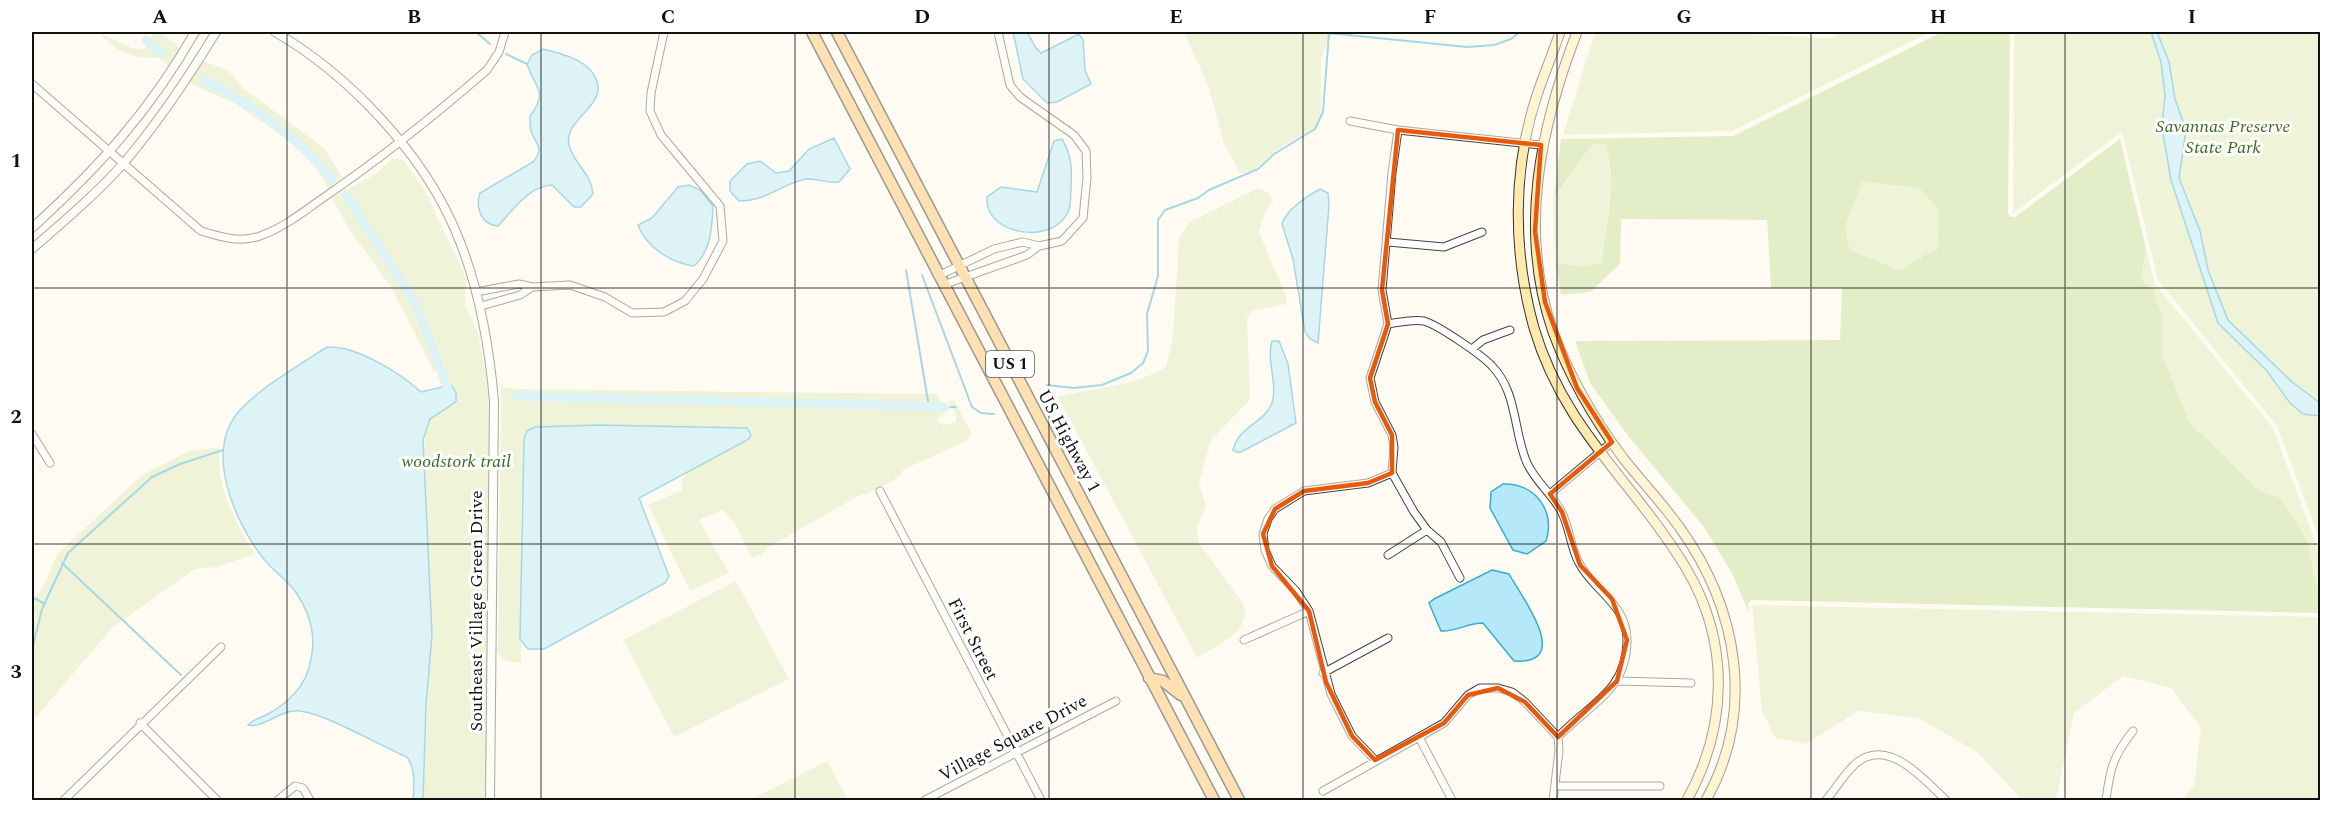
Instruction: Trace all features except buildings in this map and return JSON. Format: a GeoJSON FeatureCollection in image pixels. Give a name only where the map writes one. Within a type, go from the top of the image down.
{"type":"FeatureCollection","features":[{"type":"Feature","properties":{"kind":"main road","name":"US 1"},"geometry":{"type":"LineString","coordinates":[[812,32],[1214,801]]}},
{"type":"Feature","properties":{"kind":"main road","name":"US Highway 1"},"geometry":{"type":"LineString","coordinates":[[837,32],[1239,801]]}},
{"type":"Feature","properties":{"kind":"main road"},"geometry":{"type":"LineString","coordinates":[[1560,32],[1536,97],[1525,142],[1518,227],[1528,303],[1535,330],[1561,393],[1575,420],[1686,568],[1705,608],[1713,633],[1720,688],[1717,717],[1706,760],[1687,801]]}},
{"type":"Feature","properties":{"kind":"main road"},"geometry":{"type":"LineString","coordinates":[[1576,32],[1541,145],[1535,200],[1535,231],[1545,302],[1552,329],[1577,388],[1612,442],[1686,538],[1709,574],[1730,632],[1737,687],[1734,720],[1721,769],[1706,801]]}},
{"type":"Feature","properties":{"kind":"main road"},"geometry":{"type":"LineString","coordinates":[[1149,678],[1163,681],[1184,697]]}},
{"type":"Feature","properties":{"kind":"street"},"geometry":{"type":"LineString","coordinates":[[32,228],[82,183],[110,153],[175,68],[195,32]]}},
{"type":"Feature","properties":{"kind":"street"},"geometry":{"type":"LineString","coordinates":[[32,249],[123,164],[188,77],[216,32]]}},
{"type":"Feature","properties":{"kind":"street","name":"Southeast Village Green Drive"},"geometry":{"type":"LineString","coordinates":[[275,32],[309,51],[357,94],[420,168],[457,232],[481,306],[489,346],[494,401],[490,801]]}},
{"type":"Feature","properties":{"kind":"street"},"geometry":{"type":"LineString","coordinates":[[32,84],[201,231],[224,238],[242,239],[259,237],[279,228],[379,160],[487,70],[499,52],[505,32]]}},
{"type":"Feature","properties":{"kind":"street"},"geometry":{"type":"LineString","coordinates":[[476,292],[519,284],[532,287],[570,285],[605,297],[632,313],[664,312],[685,302],[712,265],[723,241],[720,206],[661,135],[650,111],[651,93],[664,32]]}},
{"type":"Feature","properties":{"kind":"street"},"geometry":{"type":"LineString","coordinates":[[941,281],[962,272],[1027,255],[1039,246],[1062,241],[1083,218],[1087,178],[1086,151],[1074,135],[1020,97],[1010,85],[998,32]]}},
{"type":"Feature","properties":{"kind":"street"},"geometry":{"type":"LineString","coordinates":[[1350,121],[1398,130],[1541,145]]}},
{"type":"Feature","properties":{"kind":"street"},"geometry":{"type":"LineString","coordinates":[[1398,130],[1382,290],[1388,324],[1370,378],[1375,402],[1392,435],[1394,447],[1392,472],[1427,530],[1441,542],[1460,578]]}},
{"type":"Feature","properties":{"kind":"street"},"geometry":{"type":"LineString","coordinates":[[1388,242],[1444,247],[1482,232]]}},
{"type":"Feature","properties":{"kind":"street"},"geometry":{"type":"LineString","coordinates":[[962,272],[994,249],[1023,242],[1039,246]]}},
{"type":"Feature","properties":{"kind":"street"},"geometry":{"type":"LineString","coordinates":[[481,306],[520,295],[532,287]]}},
{"type":"Feature","properties":{"kind":"street"},"geometry":{"type":"LineString","coordinates":[[1388,324],[1425,321],[1472,349],[1491,364],[1505,384],[1512,400],[1527,463],[1562,512],[1580,565],[1612,598],[1625,625],[1627,640],[1625,660],[1617,681],[1558,737]]}},
{"type":"Feature","properties":{"kind":"street"},"geometry":{"type":"LineString","coordinates":[[1472,349],[1483,340],[1510,330]]}},
{"type":"Feature","properties":{"kind":"street"},"geometry":{"type":"LineString","coordinates":[[32,434],[50,463]]}},
{"type":"Feature","properties":{"kind":"street"},"geometry":{"type":"LineString","coordinates":[[1550,494],[1612,442]]}},
{"type":"Feature","properties":{"kind":"street"},"geometry":{"type":"LineString","coordinates":[[1375,760],[1352,736],[1323,673],[1309,611],[1296,591],[1272,566],[1265,550],[1263,534],[1275,508],[1304,491],[1368,483],[1392,472]]}},
{"type":"Feature","properties":{"kind":"street","name":"First Street"},"geometry":{"type":"LineString","coordinates":[[880,491],[1041,801]]}},
{"type":"Feature","properties":{"kind":"street"},"geometry":{"type":"LineString","coordinates":[[1388,555],[1427,530]]}},
{"type":"Feature","properties":{"kind":"street"},"geometry":{"type":"LineString","coordinates":[[1244,640],[1309,611]]}},
{"type":"Feature","properties":{"kind":"street"},"geometry":{"type":"LineString","coordinates":[[1323,673],[1388,638]]}},
{"type":"Feature","properties":{"kind":"street"},"geometry":{"type":"LineString","coordinates":[[64,801],[140,723],[221,647]]}},
{"type":"Feature","properties":{"kind":"street"},"geometry":{"type":"LineString","coordinates":[[1617,681],[1691,683]]}},
{"type":"Feature","properties":{"kind":"street"},"geometry":{"type":"LineString","coordinates":[[1323,791],[1361,772],[1375,760],[1420,739],[1444,723],[1459,704],[1480,688],[1512,692],[1525,702],[1558,737],[1559,751],[1553,801]]}},
{"type":"Feature","properties":{"kind":"street","name":"Village Square Drive"},"geometry":{"type":"LineString","coordinates":[[925,801],[1116,701]]}},
{"type":"Feature","properties":{"kind":"street"},"geometry":{"type":"LineString","coordinates":[[140,723],[217,801]]}},
{"type":"Feature","properties":{"kind":"street"},"geometry":{"type":"LineString","coordinates":[[2106,801],[2109,772],[2116,752],[2133,731]]}},
{"type":"Feature","properties":{"kind":"street"},"geometry":{"type":"LineString","coordinates":[[1420,739],[1452,801]]}},
{"type":"Feature","properties":{"kind":"street"},"geometry":{"type":"LineString","coordinates":[[1826,801],[1859,761],[1875,754],[1898,759],[1918,774],[1946,801]]}},
{"type":"Feature","properties":{"kind":"street"},"geometry":{"type":"LineString","coordinates":[[278,801],[295,786],[303,788],[310,801]]}},
{"type":"Feature","properties":{"kind":"street"},"geometry":{"type":"LineString","coordinates":[[1555,786],[1660,786]]}},
{"type":"Feature","properties":{"kind":"highlighted area"},"geometry":{"type":"Polygon","coordinates":[[[1398,130],[1541,145],[1535,231],[1545,302],[1577,388],[1612,442],[1550,494],[1562,512],[1580,565],[1612,599],[1627,640],[1617,681],[1558,737],[1525,702],[1498,688],[1468,695],[1444,723],[1375,760],[1352,736],[1326,682],[1309,611],[1272,566],[1263,534],[1275,509],[1304,491],[1368,483],[1392,473],[1392,435],[1375,402],[1370,378],[1388,324],[1382,290],[1398,130]]]}},
{"type":"Feature","properties":{"kind":"green space"},"geometry":{"type":"Polygon","coordinates":[[[97,32],[132,48],[145,49],[154,32],[160,32],[181,48],[170,67],[158,58],[137,57],[119,51],[97,32]]]}},
{"type":"Feature","properties":{"kind":"green space"},"geometry":{"type":"Polygon","coordinates":[[[1184,32],[1332,34],[1321,58],[1321,116],[1318,127],[1277,149],[1252,171],[1240,173],[1224,144],[1209,88],[1184,32]]]}},
{"type":"Feature","properties":{"kind":"green space"},"geometry":{"type":"Polygon","coordinates":[[[1595,32],[1711,32],[1831,38],[1837,32],[1931,32],[1732,131],[1563,135],[1595,32]]]}},
{"type":"Feature","properties":{"kind":"green space"},"geometry":{"type":"Polygon","coordinates":[[[1942,32],[2010,32],[2008,213],[2011,217],[2015,217],[2120,139],[2146,249],[2141,280],[2153,290],[2162,316],[2162,354],[2190,423],[2260,491],[2281,498],[2308,542],[2315,581],[2320,591],[2320,613],[1752,600],[1748,603],[1749,613],[1732,573],[1704,527],[1629,437],[1590,383],[1575,341],[1840,340],[1842,288],[1771,288],[1767,220],[1621,219],[1620,264],[1590,292],[1561,295],[1555,262],[1580,267],[1601,263],[1610,189],[1606,144],[1592,145],[1554,198],[1561,139],[1733,136],[1942,32]],[[1862,182],[1845,227],[1850,250],[1899,270],[1938,248],[1939,211],[1919,188],[1862,182]]]}},
{"type":"Feature","properties":{"kind":"green space","name":"Savannas Preserve State Park"},"geometry":{"type":"Polygon","coordinates":[[[2014,32],[2320,32],[2320,541],[2277,426],[2158,280],[2122,132],[2013,213],[2014,32]]]}},
{"type":"Feature","properties":{"kind":"green space"},"geometry":{"type":"Polygon","coordinates":[[[203,61],[228,70],[244,89],[323,147],[343,178],[328,189],[314,162],[270,127],[234,103],[189,83],[203,61]]]}},
{"type":"Feature","properties":{"kind":"green space"},"geometry":{"type":"Polygon","coordinates":[[[1606,144],[1610,188],[1601,263],[1580,267],[1555,262],[1553,201],[1592,145],[1606,144]]]}},
{"type":"Feature","properties":{"kind":"green space","name":"woodstork trail"},"geometry":{"type":"Polygon","coordinates":[[[392,159],[402,159],[423,187],[463,271],[466,280],[465,305],[478,332],[488,388],[490,449],[487,800],[423,800],[431,627],[423,458],[426,429],[432,417],[458,403],[444,368],[434,372],[391,287],[348,228],[332,197],[374,175],[392,159]]]}},
{"type":"Feature","properties":{"kind":"green space"},"geometry":{"type":"Polygon","coordinates":[[[1862,182],[1919,188],[1939,211],[1939,248],[1899,270],[1850,250],[1845,227],[1862,182]]]}},
{"type":"Feature","properties":{"kind":"green space"},"geometry":{"type":"Polygon","coordinates":[[[1258,188],[1268,192],[1273,200],[1263,218],[1259,232],[1287,304],[1252,311],[1247,318],[1250,395],[1248,402],[1211,440],[1199,482],[1206,506],[1197,528],[1199,543],[1244,605],[1245,615],[1237,631],[1231,637],[1197,658],[1058,397],[1127,383],[1154,374],[1166,367],[1173,337],[1179,238],[1190,222],[1258,188]]]}},
{"type":"Feature","properties":{"kind":"green space"},"geometry":{"type":"Polygon","coordinates":[[[2146,249],[2155,284],[2273,428],[2320,554],[2320,591],[2315,581],[2308,542],[2281,498],[2260,491],[2190,423],[2162,354],[2162,316],[2141,280],[2146,249]]]}},
{"type":"Feature","properties":{"kind":"green space"},"geometry":{"type":"Polygon","coordinates":[[[501,387],[938,394],[945,415],[940,415],[937,421],[944,425],[956,422],[956,415],[948,401],[954,400],[971,433],[966,441],[903,470],[900,477],[865,495],[862,494],[767,548],[765,552],[754,558],[751,557],[736,525],[723,510],[699,520],[729,573],[690,591],[648,505],[682,490],[682,480],[689,471],[749,439],[747,428],[550,427],[525,436],[521,516],[521,662],[510,662],[504,660],[498,651],[501,387]]]}},
{"type":"Feature","properties":{"kind":"green space"},"geometry":{"type":"Polygon","coordinates":[[[220,447],[221,475],[228,503],[240,530],[255,554],[217,567],[195,569],[112,628],[32,722],[32,627],[35,618],[32,600],[41,591],[57,554],[142,475],[189,451],[220,447]]]}},
{"type":"Feature","properties":{"kind":"green space"},"geometry":{"type":"Polygon","coordinates":[[[736,581],[789,679],[674,737],[623,640],[736,581]]]}},
{"type":"Feature","properties":{"kind":"green space"},"geometry":{"type":"Polygon","coordinates":[[[1752,605],[2320,617],[2320,800],[2182,800],[2194,785],[2201,728],[2171,688],[2123,676],[2074,713],[2056,800],[2022,800],[1977,752],[1918,718],[1858,711],[1806,744],[1775,738],[1762,711],[1752,605]]]}},
{"type":"Feature","properties":{"kind":"green space"},"geometry":{"type":"Polygon","coordinates":[[[827,761],[848,800],[750,800],[827,761]]]}},
{"type":"Feature","properties":{"kind":"water"},"geometry":{"type":"Polygon","coordinates":[[[1013,32],[1027,32],[1041,53],[1079,34],[1083,40],[1085,70],[1091,84],[1057,102],[1047,103],[1023,79],[1013,32]]]}},
{"type":"Feature","properties":{"kind":"water"},"geometry":{"type":"Polygon","coordinates":[[[2151,32],[2157,32],[2169,62],[2175,99],[2186,130],[2179,178],[2200,231],[2208,270],[2228,320],[2291,381],[2320,403],[2320,416],[2303,414],[2290,403],[2267,371],[2218,323],[2171,180],[2162,128],[2165,95],[2161,62],[2151,32]]]}},
{"type":"Feature","properties":{"kind":"water"},"geometry":{"type":"Polygon","coordinates":[[[543,49],[582,63],[592,72],[598,83],[598,93],[593,102],[573,126],[569,135],[571,151],[586,174],[593,194],[581,207],[574,207],[552,185],[544,186],[522,200],[498,226],[492,225],[484,219],[479,209],[480,193],[533,162],[537,157],[539,150],[531,131],[530,116],[536,108],[540,95],[527,64],[532,55],[543,49]]]}},
{"type":"Feature","properties":{"kind":"water"},"geometry":{"type":"Polygon","coordinates":[[[834,138],[850,169],[839,182],[807,179],[759,198],[739,201],[730,191],[730,181],[747,164],[760,161],[776,173],[789,171],[809,149],[834,138]]]}},
{"type":"Feature","properties":{"kind":"water"},"geometry":{"type":"Polygon","coordinates":[[[1062,139],[1070,157],[1070,208],[1059,224],[1047,230],[1034,232],[1007,227],[996,220],[989,210],[987,197],[1001,187],[1037,192],[1054,141],[1062,139]]]}},
{"type":"Feature","properties":{"kind":"water"},"geometry":{"type":"Polygon","coordinates":[[[689,185],[700,190],[713,206],[707,246],[704,254],[694,266],[668,258],[660,253],[647,240],[638,225],[652,218],[678,187],[689,185]]]}},
{"type":"Feature","properties":{"kind":"water"},"geometry":{"type":"Polygon","coordinates":[[[1320,189],[1328,193],[1329,205],[1318,343],[1310,339],[1305,332],[1293,259],[1282,224],[1292,209],[1320,189]]]}},
{"type":"Feature","properties":{"kind":"water"},"geometry":{"type":"Polygon","coordinates":[[[1272,341],[1279,341],[1288,364],[1296,423],[1241,452],[1236,452],[1233,450],[1240,435],[1263,416],[1272,403],[1274,388],[1270,356],[1272,341]]]}},
{"type":"Feature","properties":{"kind":"water"},"geometry":{"type":"Polygon","coordinates":[[[327,347],[364,355],[390,369],[421,392],[451,385],[456,392],[456,402],[430,419],[423,440],[432,635],[426,705],[423,800],[413,800],[413,772],[407,757],[324,718],[311,713],[293,711],[260,724],[248,725],[279,707],[299,688],[310,665],[313,643],[310,622],[301,601],[295,591],[271,567],[252,543],[233,505],[223,463],[224,443],[230,424],[250,400],[327,347]]]}},
{"type":"Feature","properties":{"kind":"water"},"geometry":{"type":"Polygon","coordinates":[[[598,425],[747,428],[751,435],[749,439],[639,498],[669,576],[665,583],[544,649],[528,649],[520,639],[524,439],[527,431],[535,427],[598,425]]]}},
{"type":"Feature","properties":{"kind":"water"},"geometry":{"type":"Polygon","coordinates":[[[1503,484],[1525,488],[1540,501],[1545,510],[1548,519],[1546,541],[1527,554],[1513,550],[1490,508],[1491,492],[1503,484]]]}},
{"type":"Feature","properties":{"kind":"water"},"geometry":{"type":"Polygon","coordinates":[[[1492,570],[1509,574],[1539,628],[1542,641],[1540,652],[1532,659],[1514,661],[1483,623],[1441,631],[1429,603],[1492,570]]]}},
{"type":"Feature","properties":{"kind":"waterway"},"geometry":{"type":"LineString","coordinates":[[476,32],[490,44]]}},
{"type":"Feature","properties":{"kind":"waterway"},"geometry":{"type":"LineString","coordinates":[[1318,32],[1467,47],[1494,45],[1511,39],[1520,32]]}},
{"type":"Feature","properties":{"kind":"waterway"},"geometry":{"type":"LineString","coordinates":[[1047,385],[1074,388],[1102,385],[1131,373],[1143,363],[1148,351],[1147,314],[1158,276],[1158,220],[1165,210],[1198,198],[1209,190],[1258,169],[1274,154],[1315,129],[1323,112],[1329,33]]}},
{"type":"Feature","properties":{"kind":"waterway"},"geometry":{"type":"LineString","coordinates":[[146,40],[162,54]]}},
{"type":"Feature","properties":{"kind":"waterway"},"geometry":{"type":"LineString","coordinates":[[506,54],[527,64]]}},
{"type":"Feature","properties":{"kind":"waterway"},"geometry":{"type":"LineString","coordinates":[[204,80],[241,101],[288,134],[332,179]]}},
{"type":"Feature","properties":{"kind":"waterway"},"geometry":{"type":"LineString","coordinates":[[346,195],[416,304],[447,387]]}},
{"type":"Feature","properties":{"kind":"waterway"},"geometry":{"type":"LineString","coordinates":[[906,270],[929,407]]}},
{"type":"Feature","properties":{"kind":"waterway"},"geometry":{"type":"LineString","coordinates":[[922,275],[972,407],[981,413],[994,414]]}},
{"type":"Feature","properties":{"kind":"waterway"},"geometry":{"type":"LineString","coordinates":[[517,396],[945,407]]}},
{"type":"Feature","properties":{"kind":"waterway"},"geometry":{"type":"LineString","coordinates":[[945,407],[956,407]]}},
{"type":"Feature","properties":{"kind":"waterway"},"geometry":{"type":"LineString","coordinates":[[32,650],[42,609],[68,553],[152,477],[180,464],[223,450]]}},
{"type":"Feature","properties":{"kind":"waterway"},"geometry":{"type":"LineString","coordinates":[[62,563],[181,675]]}},
{"type":"Feature","properties":{"kind":"waterway"},"geometry":{"type":"LineString","coordinates":[[32,597],[45,604]]}}]}
